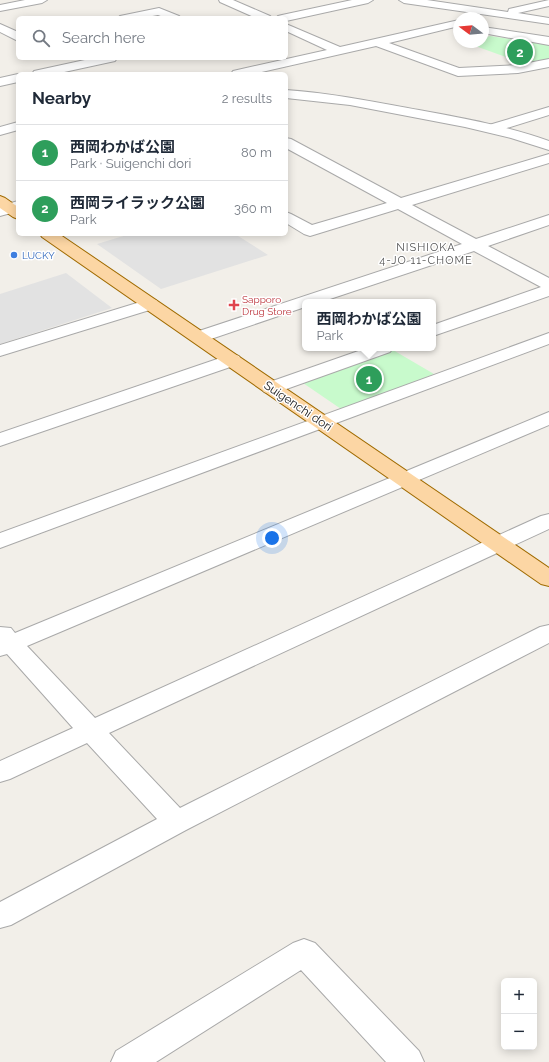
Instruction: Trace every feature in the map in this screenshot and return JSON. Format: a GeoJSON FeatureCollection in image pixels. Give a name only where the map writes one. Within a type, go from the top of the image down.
{"type":"FeatureCollection","features":[{"type":"Feature","properties":{"kind":"main road","name":"Suigenchi dori"},"geometry":{"type":"LineString","coordinates":[[51,236],[549,579]]}},
{"type":"Feature","properties":{"kind":"street"},"geometry":{"type":"LineString","coordinates":[[0,8],[42,0]]}},
{"type":"Feature","properties":{"kind":"street"},"geometry":{"type":"LineString","coordinates":[[224,0],[261,16]]}},
{"type":"Feature","properties":{"kind":"street"},"geometry":{"type":"LineString","coordinates":[[288,17],[368,0]]}},
{"type":"Feature","properties":{"kind":"street"},"geometry":{"type":"LineString","coordinates":[[404,0],[549,21]]}},
{"type":"Feature","properties":{"kind":"street"},"geometry":{"type":"LineString","coordinates":[[142,3],[170,16]]}},
{"type":"Feature","properties":{"kind":"street"},"geometry":{"type":"LineString","coordinates":[[489,17],[549,3]]}},
{"type":"Feature","properties":{"kind":"street"},"geometry":{"type":"LineString","coordinates":[[134,16],[159,11]]}},
{"type":"Feature","properties":{"kind":"street"},"geometry":{"type":"LineString","coordinates":[[245,72],[338,50],[453,26]]}},
{"type":"Feature","properties":{"kind":"street"},"geometry":{"type":"LineString","coordinates":[[0,27],[16,36]]}},
{"type":"Feature","properties":{"kind":"street"},"geometry":{"type":"LineString","coordinates":[[288,28],[338,50]]}},
{"type":"Feature","properties":{"kind":"street"},"geometry":{"type":"LineString","coordinates":[[489,31],[549,41]]}},
{"type":"Feature","properties":{"kind":"street"},"geometry":{"type":"LineString","coordinates":[[6,43],[16,40]]}},
{"type":"Feature","properties":{"kind":"street"},"geometry":{"type":"LineString","coordinates":[[377,42],[458,72],[518,68],[549,63]]}},
{"type":"Feature","properties":{"kind":"street"},"geometry":{"type":"LineString","coordinates":[[47,72],[102,60]]}},
{"type":"Feature","properties":{"kind":"street"},"geometry":{"type":"LineString","coordinates":[[270,60],[279,64]]}},
{"type":"Feature","properties":{"kind":"street"},"geometry":{"type":"LineString","coordinates":[[0,82],[16,78]]}},
{"type":"Feature","properties":{"kind":"street"},"geometry":{"type":"LineString","coordinates":[[288,94],[347,101],[494,128],[527,137],[549,146]]}},
{"type":"Feature","properties":{"kind":"street"},"geometry":{"type":"LineString","coordinates":[[494,128],[549,112]]}},
{"type":"Feature","properties":{"kind":"street"},"geometry":{"type":"LineString","coordinates":[[0,131],[16,127]]}},
{"type":"Feature","properties":{"kind":"street"},"geometry":{"type":"LineString","coordinates":[[288,143],[549,285]]}},
{"type":"Feature","properties":{"kind":"street"},"geometry":{"type":"LineString","coordinates":[[288,218],[310,231],[549,158]]}},
{"type":"Feature","properties":{"kind":"street"},"geometry":{"type":"LineString","coordinates":[[312,299],[549,220]]}},
{"type":"Feature","properties":{"kind":"street"},"geometry":{"type":"LineString","coordinates":[[436,330],[549,290]]}},
{"type":"Feature","properties":{"kind":"street"},"geometry":{"type":"LineString","coordinates":[[199,337],[302,302]]}},
{"type":"Feature","properties":{"kind":"street"},"geometry":{"type":"LineString","coordinates":[[0,351],[150,304]]}},
{"type":"Feature","properties":{"kind":"street"},"geometry":{"type":"LineString","coordinates":[[0,541],[549,338]]}},
{"type":"Feature","properties":{"kind":"street"},"geometry":{"type":"LineString","coordinates":[[271,388],[376,351]]}},
{"type":"Feature","properties":{"kind":"street"},"geometry":{"type":"LineString","coordinates":[[0,440],[232,360]]}},
{"type":"Feature","properties":{"kind":"street"},"geometry":{"type":"LineString","coordinates":[[176,822],[92,730],[4,641],[404,479],[549,418]]}},
{"type":"Feature","properties":{"kind":"street"},"geometry":{"type":"LineString","coordinates":[[0,772],[549,521]]}},
{"type":"Feature","properties":{"kind":"street"},"geometry":{"type":"LineString","coordinates":[[0,916],[176,822],[549,633]]}},
{"type":"Feature","properties":{"kind":"street"},"geometry":{"type":"LineString","coordinates":[[128,1062],[304,952],[407,1062]]}},
{"type":"Feature","properties":{"kind":"green space"},"geometry":{"type":"Polygon","coordinates":[[[489,36],[549,45],[549,59],[525,64],[481,48],[489,48],[489,36]]]}},
{"type":"Feature","properties":{"kind":"green space"},"geometry":{"type":"Polygon","coordinates":[[[390,351],[395,351],[434,374],[344,411],[303,383],[390,351]]]}},
{"type":"Feature","properties":{"kind":"shaded area"},"geometry":{"type":"Polygon","coordinates":[[[123,236],[238,236],[268,255],[161,289],[97,244],[123,236]]]}},
{"type":"Feature","properties":{"kind":"shaded area"},"geometry":{"type":"Polygon","coordinates":[[[66,273],[112,308],[0,344],[0,294],[66,273]]]}},
{"type":"Feature","properties":{"kind":"place","name":"西岡ライラック公園"},"geometry":{"type":"Point","coordinates":[520,52]}},
{"type":"Feature","properties":{"kind":"place","name":"LUCKY"},"geometry":{"type":"Point","coordinates":[14,255]}},
{"type":"Feature","properties":{"kind":"place","name":"Sapporo Drug Store"},"geometry":{"type":"Point","coordinates":[234,305]}},
{"type":"Feature","properties":{"kind":"place","name":"西岡わかば公園"},"geometry":{"type":"Point","coordinates":[369,379]}},
{"type":"Feature","properties":{"kind":"district","name":"NISHIOKA 4-JO 11-CHOME"},"geometry":{"type":"Point","coordinates":[426,253]}}]}
